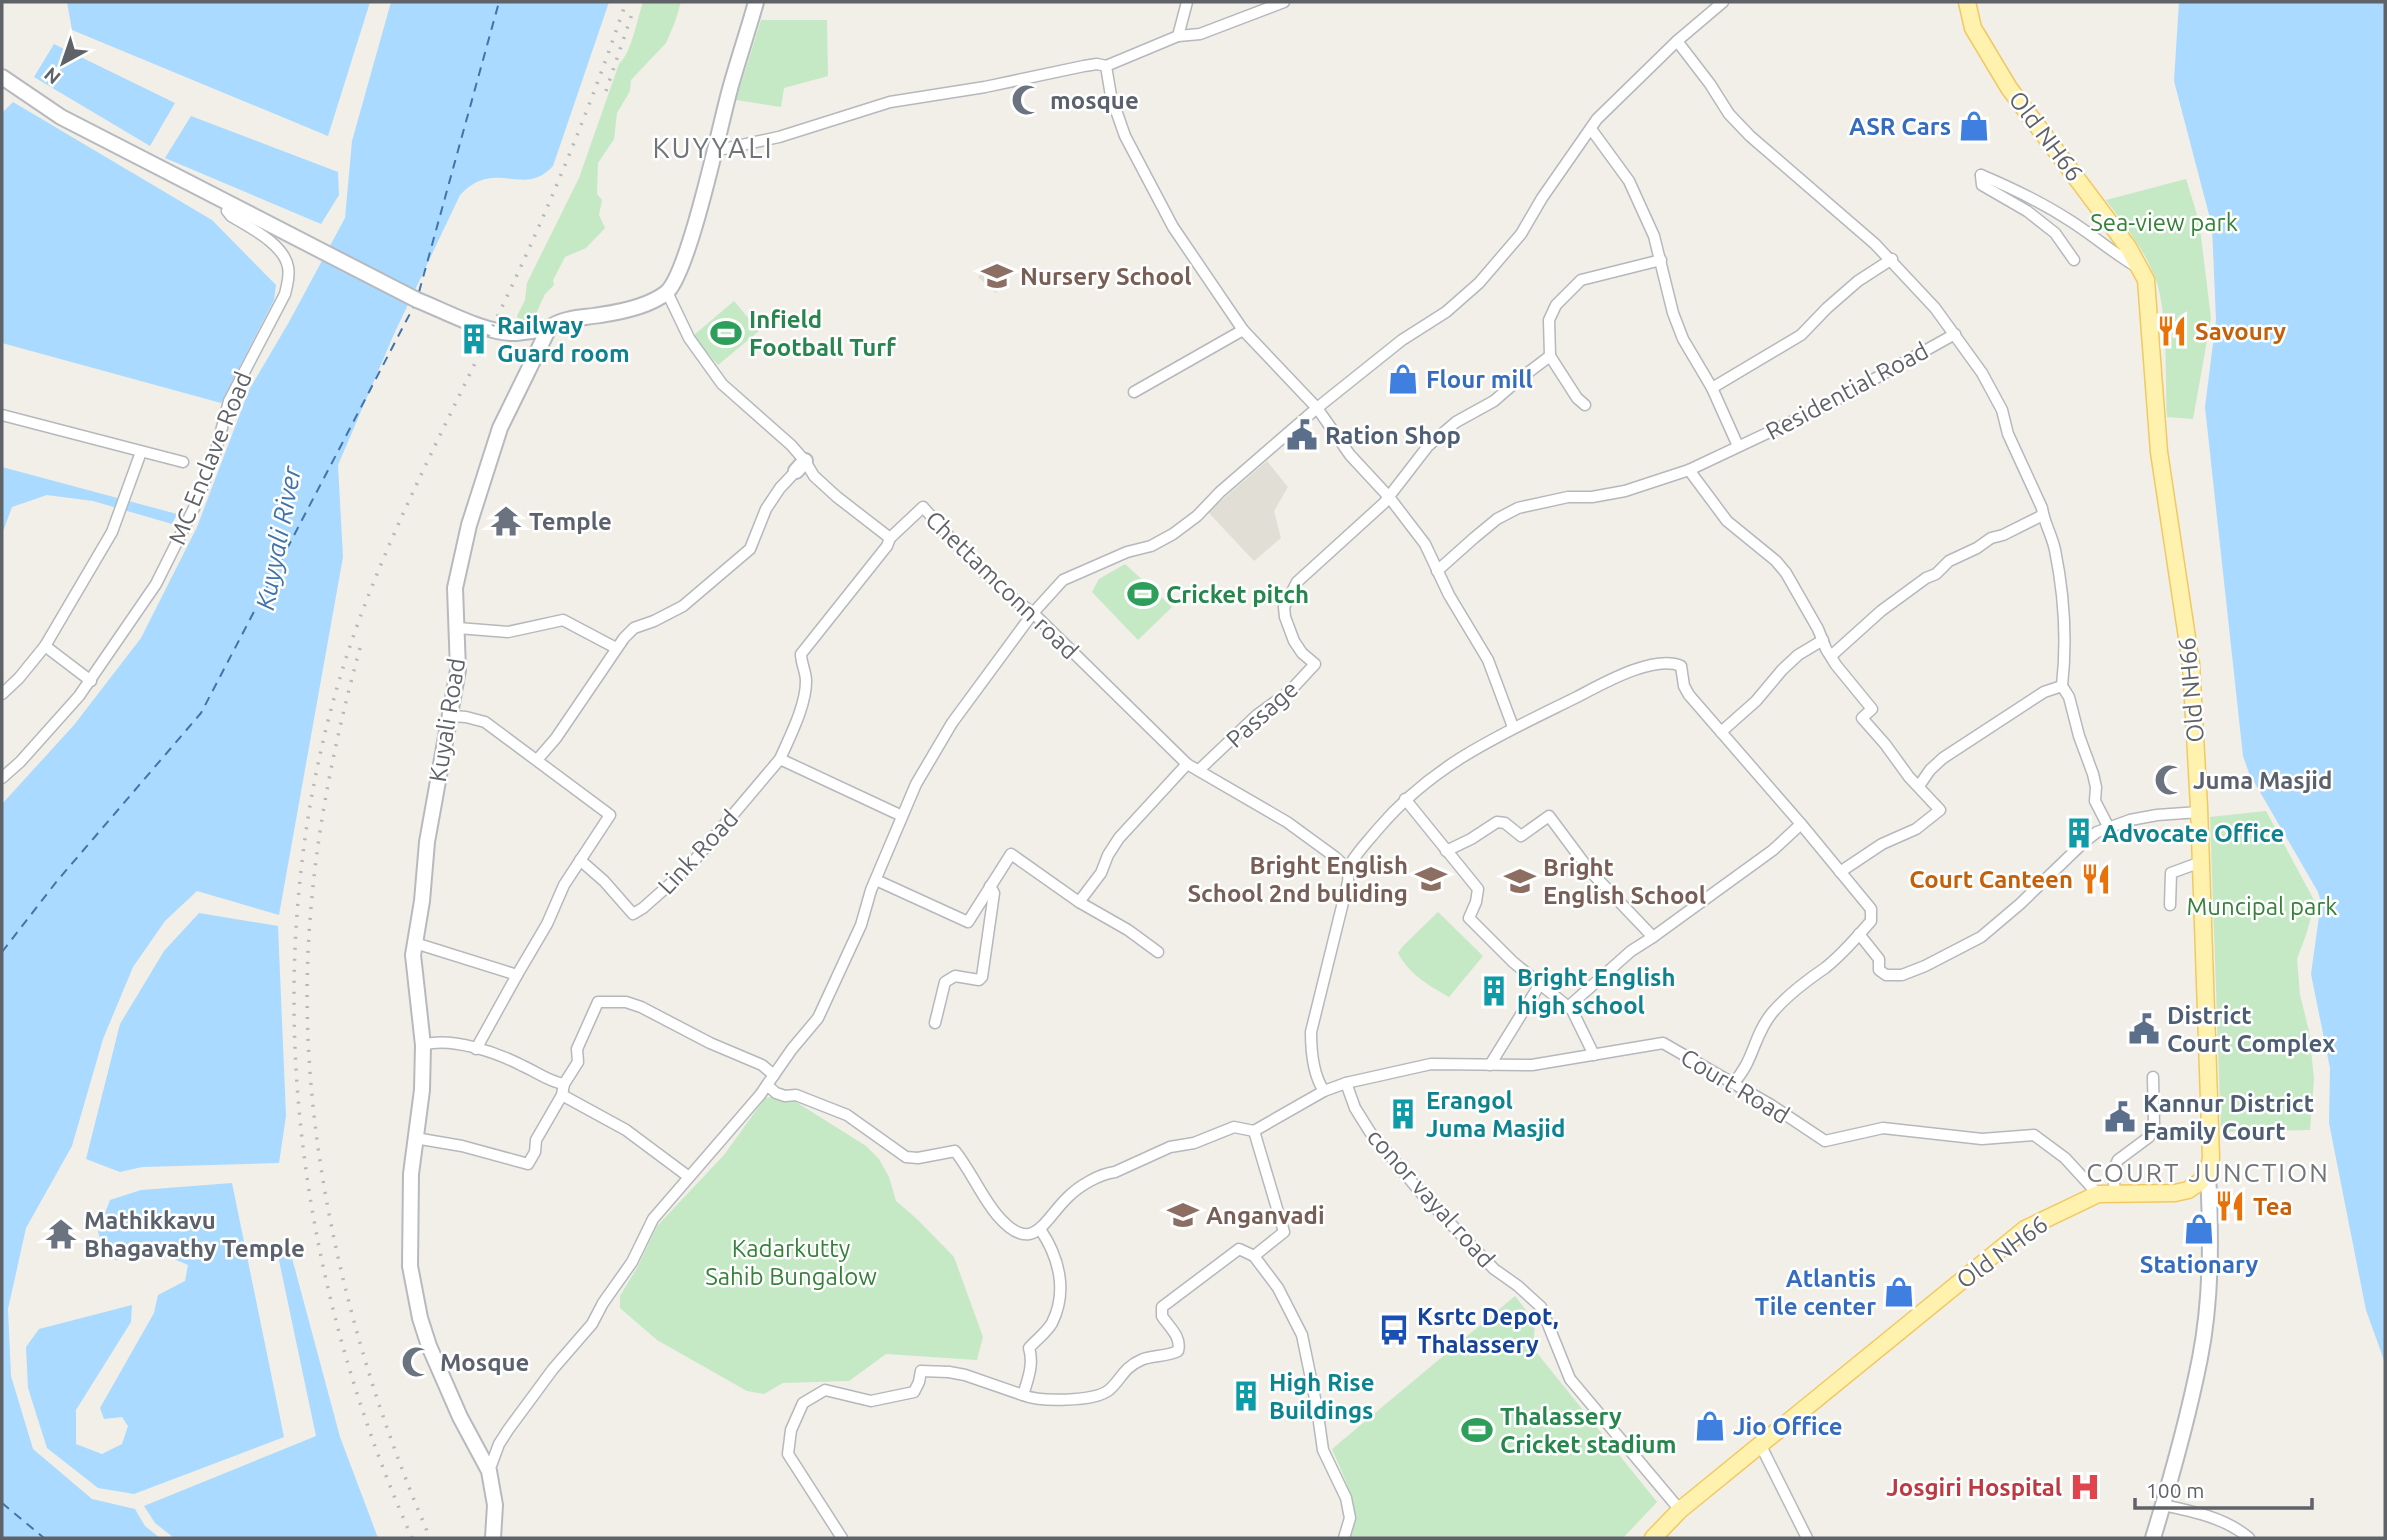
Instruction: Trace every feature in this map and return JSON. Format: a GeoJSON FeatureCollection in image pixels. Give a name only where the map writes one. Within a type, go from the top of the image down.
{"type":"FeatureCollection","features":[{"type":"Feature","properties":{"kind":"main road"},"geometry":{"type":"LineString","coordinates":[[2,77],[61,117],[417,300],[465,320],[516,333],[549,328],[563,320],[627,309],[654,300],[667,292],[680,270],[756,2]]}},
{"type":"Feature","properties":{"kind":"main road","name":"Old NH66"},"geometry":{"type":"LineString","coordinates":[[1653,1538],[1679,1510],[2025,1229],[2098,1194],[2175,1193],[2188,1190],[2200,1182],[2207,1172],[2211,1158],[2191,664],[2159,452],[2146,281],[2128,247],[2009,88],[1973,28],[1967,2]]}},
{"type":"Feature","properties":{"kind":"main road","name":"Kuyali Road"},"geometry":{"type":"LineString","coordinates":[[493,1538],[495,1505],[489,1471],[444,1384],[429,1346],[418,1309],[410,1266],[411,1174],[422,1090],[423,1045],[413,955],[422,901],[427,842],[458,670],[456,588],[469,526],[500,428],[549,328]]}},
{"type":"Feature","properties":{"kind":"main road"},"geometry":{"type":"LineString","coordinates":[[2154,1538],[2201,1356],[2208,1284],[2210,1218],[2207,1172]]}},
{"type":"Feature","properties":{"kind":"street"},"geometry":{"type":"LineString","coordinates":[[1178,36],[1187,2]]}},
{"type":"Feature","properties":{"kind":"street"},"geometry":{"type":"LineString","coordinates":[[714,151],[779,137],[890,102],[985,87],[1084,66],[1106,66],[1178,36],[1200,34],[1284,2]]}},
{"type":"Feature","properties":{"kind":"street"},"geometry":{"type":"LineString","coordinates":[[489,1471],[499,1444],[508,1430],[553,1369],[592,1324],[603,1303],[632,1262],[653,1219],[807,1034],[824,1007],[861,925],[876,880],[916,784],[952,723],[1033,613],[1052,591],[1070,576],[1127,552],[1151,546],[1189,522],[1317,408],[1402,340],[1446,312],[1479,283],[1521,234],[1542,198],[1616,99],[1723,2]]}},
{"type":"Feature","properties":{"kind":"street"},"geometry":{"type":"LineString","coordinates":[[1677,41],[1729,114],[1756,141],[1892,259],[1935,308],[1982,373],[2002,410],[2008,434],[2042,508],[2054,547],[2060,576],[2062,629],[2066,652],[2062,686],[2069,696],[2076,726],[2093,774],[2095,801],[2109,828]]}},
{"type":"Feature","properties":{"kind":"street"},"geometry":{"type":"LineString","coordinates":[[1106,66],[1118,118],[1178,235],[1243,330],[1317,408],[1350,455],[1389,497],[1424,544],[1488,660],[1513,727]]}},
{"type":"Feature","properties":{"kind":"street","name":"Residential Road"},"geometry":{"type":"LineString","coordinates":[[1591,129],[1629,181],[1654,236],[1673,313],[1683,339],[1712,388],[1738,446]]}},
{"type":"Feature","properties":{"kind":"street"},"geometry":{"type":"LineString","coordinates":[[2074,260],[2055,233],[2027,211],[1982,185],[1981,175],[2034,198],[2140,269]]}},
{"type":"Feature","properties":{"kind":"street","name":"MC Enclave Road"},"geometry":{"type":"LineString","coordinates":[[2,778],[20,762],[91,681],[156,584],[177,545],[215,454],[229,401],[285,294],[288,264],[270,242],[231,216],[227,211],[232,204]]}},
{"type":"Feature","properties":{"kind":"street"},"geometry":{"type":"LineString","coordinates":[[1712,388],[1801,335],[1858,281],[1892,259]]}},
{"type":"Feature","properties":{"kind":"street"},"geometry":{"type":"LineString","coordinates":[[1586,405],[1577,398],[1550,356],[1549,320],[1556,305],[1581,279],[1661,260]]}},
{"type":"Feature","properties":{"kind":"street","name":"Chettamconn road"},"geometry":{"type":"LineString","coordinates":[[667,292],[689,338],[722,384],[749,406],[800,466],[836,497],[890,538],[923,508],[971,560],[1033,613],[1186,764],[1287,822],[1348,869]]}},
{"type":"Feature","properties":{"kind":"street"},"geometry":{"type":"LineString","coordinates":[[1134,392],[1243,330]]}},
{"type":"Feature","properties":{"kind":"street","name":"Residential Road"},"geometry":{"type":"LineString","coordinates":[[1437,571],[1497,519],[1518,508],[1568,496],[1592,497],[1625,491],[1689,470],[1854,391],[1955,334]]}},
{"type":"Feature","properties":{"kind":"street"},"geometry":{"type":"LineString","coordinates":[[1389,497],[1428,446],[1456,422],[1494,401],[1550,356]]}},
{"type":"Feature","properties":{"kind":"street"},"geometry":{"type":"LineString","coordinates":[[2,415],[183,462]]}},
{"type":"Feature","properties":{"kind":"street"},"geometry":{"type":"LineString","coordinates":[[2,694],[45,646],[112,531],[141,452]]}},
{"type":"Feature","properties":{"kind":"street"},"geometry":{"type":"LineString","coordinates":[[537,760],[556,737],[616,648],[634,628],[682,606],[750,549],[766,509],[800,466]]}},
{"type":"Feature","properties":{"kind":"street"},"geometry":{"type":"LineString","coordinates":[[1689,470],[1727,521],[1776,561],[1786,573],[1831,656],[1872,709],[1862,718],[1909,777],[1940,810],[1916,829],[1882,844],[1840,872]]}},
{"type":"Feature","properties":{"kind":"street","name":"Passage"},"geometry":{"type":"LineString","coordinates":[[1199,771],[1241,729],[1290,691],[1315,664],[1294,641],[1285,617],[1287,598],[1297,582],[1389,497]]}},
{"type":"Feature","properties":{"kind":"street"},"geometry":{"type":"LineString","coordinates":[[1831,656],[1881,611],[1926,578],[1936,574],[1950,561],[1991,538],[2043,517]]}},
{"type":"Feature","properties":{"kind":"street","name":"Link Road"},"geometry":{"type":"LineString","coordinates":[[580,860],[604,881],[633,914],[687,869],[779,759],[803,696],[806,678],[801,654],[887,547],[890,538]]}},
{"type":"Feature","properties":{"kind":"street"},"geometry":{"type":"LineString","coordinates":[[458,628],[508,632],[563,620],[616,648]]}},
{"type":"Feature","properties":{"kind":"street"},"geometry":{"type":"LineString","coordinates":[[1721,732],[1756,701],[1798,655],[1823,640]]}},
{"type":"Feature","properties":{"kind":"street"},"geometry":{"type":"LineString","coordinates":[[45,646],[91,681]]}},
{"type":"Feature","properties":{"kind":"street"},"geometry":{"type":"LineString","coordinates":[[1324,1091],[1318,1081],[1311,1032],[1348,882],[1348,869],[1370,839],[1405,799],[1459,758],[1513,727],[1623,675],[1665,662],[1681,666],[1684,686],[1689,695],[1871,909],[1871,921],[1859,934],[1826,967],[1773,1011],[1760,1029],[1750,1061],[1733,1083]]}},
{"type":"Feature","properties":{"kind":"street"},"geometry":{"type":"LineString","coordinates":[[1919,786],[1943,758],[2043,692],[2062,686]]}},
{"type":"Feature","properties":{"kind":"street"},"geometry":{"type":"LineString","coordinates":[[451,716],[485,722],[610,815],[564,886],[534,948],[476,1049]]}},
{"type":"Feature","properties":{"kind":"street"},"geometry":{"type":"LineString","coordinates":[[779,759],[902,816]]}},
{"type":"Feature","properties":{"kind":"street"},"geometry":{"type":"LineString","coordinates":[[1079,902],[1101,873],[1119,838],[1186,764]]}},
{"type":"Feature","properties":{"kind":"street"},"geometry":{"type":"LineString","coordinates":[[1405,799],[1478,889],[1469,918],[1513,961],[1568,1007],[1581,1026],[1594,1055]]}},
{"type":"Feature","properties":{"kind":"street"},"geometry":{"type":"LineString","coordinates":[[1859,934],[1879,959],[1879,970],[1886,975],[1902,975],[1981,937],[2097,832],[2130,820],[2199,812]]}},
{"type":"Feature","properties":{"kind":"street"},"geometry":{"type":"LineString","coordinates":[[1446,851],[1497,822],[1504,823],[1521,836],[1549,816],[1590,871],[1653,937]]}},
{"type":"Feature","properties":{"kind":"street"},"geometry":{"type":"LineString","coordinates":[[1568,1007],[1632,951],[1773,850],[1801,824]]}},
{"type":"Feature","properties":{"kind":"street"},"geometry":{"type":"LineString","coordinates":[[876,880],[968,922],[1011,854],[1079,902],[1128,930],[1158,952]]}},
{"type":"Feature","properties":{"kind":"street"},"geometry":{"type":"LineString","coordinates":[[2170,905],[2171,873],[2201,862]]}},
{"type":"Feature","properties":{"kind":"street"},"geometry":{"type":"LineString","coordinates":[[935,1023],[945,982],[955,976],[979,980],[982,977],[994,892],[990,886]]}},
{"type":"Feature","properties":{"kind":"street"},"geometry":{"type":"LineString","coordinates":[[415,943],[517,975]]}},
{"type":"Feature","properties":{"kind":"street"},"geometry":{"type":"LineString","coordinates":[[1490,1065],[1540,984]]}},
{"type":"Feature","properties":{"kind":"street"},"geometry":{"type":"LineString","coordinates":[[415,1138],[461,1146],[528,1164],[535,1152],[537,1140],[562,1095],[564,1084],[578,1062],[577,1049],[598,1002],[626,1002],[641,1007],[710,1043],[762,1065],[774,1075]]}},
{"type":"Feature","properties":{"kind":"street"},"geometry":{"type":"LineString","coordinates":[[423,1045],[450,1042],[501,1055],[548,1079],[564,1084]]}},
{"type":"Feature","properties":{"kind":"street","name":"Court Road"},"geometry":{"type":"LineString","coordinates":[[1346,1083],[1431,1064],[1532,1065],[1663,1043],[1771,1105],[1825,1141],[1883,1128],[1982,1139],[2034,1135],[2065,1158],[2098,1194]]}},
{"type":"Feature","properties":{"kind":"street"},"geometry":{"type":"LineString","coordinates":[[2115,1194],[2113,1171],[2118,1160],[2149,1137],[2154,1125],[2153,1077]]}},
{"type":"Feature","properties":{"kind":"street"},"geometry":{"type":"LineString","coordinates":[[767,1085],[776,1093],[796,1096],[847,1115],[906,1157],[918,1158],[956,1151],[991,1207],[1009,1227],[1020,1234],[1028,1234],[1040,1229],[1052,1218],[1068,1197],[1108,1173],[1170,1147],[1194,1143],[1234,1127],[1254,1130],[1324,1091],[1346,1083]]}},
{"type":"Feature","properties":{"kind":"street","name":"conor vayal road"},"geometry":{"type":"LineString","coordinates":[[1346,1083],[1355,1108],[1370,1132],[1422,1194],[1494,1269],[1541,1307],[1570,1379],[1679,1510]]}},
{"type":"Feature","properties":{"kind":"street"},"geometry":{"type":"LineString","coordinates":[[562,1095],[625,1130],[689,1177]]}},
{"type":"Feature","properties":{"kind":"street"},"geometry":{"type":"LineString","coordinates":[[1254,1130],[1284,1232],[1254,1256]]}},
{"type":"Feature","properties":{"kind":"street"},"geometry":{"type":"LineString","coordinates":[[1023,1395],[1032,1357],[1029,1348],[1051,1324],[1060,1298],[1059,1271],[1040,1229]]}},
{"type":"Feature","properties":{"kind":"street"},"geometry":{"type":"LineString","coordinates":[[842,1538],[788,1454],[791,1430],[803,1404],[825,1390],[870,1401],[914,1392],[921,1371],[965,1375],[1034,1400],[1058,1400],[1108,1391],[1128,1367],[1142,1359],[1178,1351],[1180,1346],[1177,1336],[1162,1316],[1162,1307],[1239,1249],[1254,1256],[1278,1288],[1302,1335],[1323,1450],[1346,1497],[1350,1518],[1344,1538]]}},
{"type":"Feature","properties":{"kind":"street"},"geometry":{"type":"LineString","coordinates":[[1760,1444],[1807,1538]]}},
{"type":"Feature","properties":{"kind":"street"},"geometry":{"type":"LineString","coordinates":[[2163,1506],[2187,1510],[2217,1520],[2249,1538]]}},
{"type":"Feature","properties":{"kind":"shaded area"},"geometry":{"type":"Polygon","coordinates":[[[989,263],[1008,279],[996,293],[978,277],[989,263]]]}},
{"type":"Feature","properties":{"kind":"shaded area"},"geometry":{"type":"Polygon","coordinates":[[[1267,461],[1288,487],[1274,511],[1281,538],[1254,561],[1208,512],[1267,461]]]}},
{"type":"Feature","properties":{"kind":"green space"},"geometry":{"type":"Polygon","coordinates":[[[643,2],[681,2],[666,43],[631,80],[630,91],[617,113],[614,139],[598,163],[597,194],[602,200],[599,215],[605,228],[586,248],[565,257],[553,280],[554,285],[545,294],[533,320],[519,320],[517,316],[525,300],[527,283],[579,178],[619,64],[631,44],[643,2]]]}},
{"type":"Feature","properties":{"kind":"green space"},"geometry":{"type":"Polygon","coordinates":[[[761,20],[827,20],[828,76],[784,88],[781,107],[736,100],[761,20]]]}},
{"type":"Feature","properties":{"kind":"green space","name":"Sea-view park"},"geometry":{"type":"Polygon","coordinates":[[[2186,179],[2199,221],[2211,318],[2193,419],[2167,417],[2164,331],[2157,283],[2141,250],[2106,200],[2186,179]]]}},
{"type":"Feature","properties":{"kind":"green space","name":"Infield Football Turf"},"geometry":{"type":"Polygon","coordinates":[[[734,301],[759,331],[718,365],[693,336],[734,301]]]}},
{"type":"Feature","properties":{"kind":"green space"},"geometry":{"type":"Polygon","coordinates":[[[1125,564],[1172,607],[1138,640],[1092,592],[1099,579],[1125,564]]]}},
{"type":"Feature","properties":{"kind":"green space","name":"Muncipal park"},"geometry":{"type":"Polygon","coordinates":[[[2266,811],[2315,902],[2297,959],[2314,1079],[2310,1130],[2221,1132],[2210,817],[2266,811]]]}},
{"type":"Feature","properties":{"kind":"green space"},"geometry":{"type":"Polygon","coordinates":[[[1438,912],[1483,956],[1449,997],[1414,973],[1398,953],[1438,912]]]}},
{"type":"Feature","properties":{"kind":"green space","name":"Kadarkutty Sahib Bungalow"},"geometry":{"type":"Polygon","coordinates":[[[778,1096],[793,1100],[866,1146],[879,1159],[889,1177],[896,1201],[954,1257],[983,1337],[977,1360],[886,1354],[849,1381],[783,1383],[764,1394],[747,1391],[657,1340],[620,1308],[620,1296],[657,1226],[724,1155],[765,1098],[778,1096]]]}},
{"type":"Feature","properties":{"kind":"green space","name":"Thalassery Cricket stadium"},"geometry":{"type":"Polygon","coordinates":[[[1515,1296],[1535,1322],[1533,1348],[1657,1502],[1623,1538],[1350,1538],[1353,1505],[1332,1449],[1515,1296]]]}},
{"type":"Feature","properties":{"kind":"water"},"geometry":{"type":"Polygon","coordinates":[[[67,2],[370,2],[328,136],[72,30],[67,2]]]}},
{"type":"Feature","properties":{"kind":"water","name":"Kuyyali River"},"geometry":{"type":"Polygon","coordinates":[[[391,2],[609,2],[553,166],[542,175],[531,179],[486,179],[473,184],[460,195],[394,334],[338,465],[343,557],[279,915],[197,891],[165,921],[133,967],[103,1039],[72,1146],[26,1228],[8,1309],[11,1376],[33,1449],[92,1499],[135,1509],[145,1526],[160,1538],[2,1538],[2,804],[74,725],[141,638],[197,527],[249,390],[345,218],[352,141],[391,2]]]}},
{"type":"Feature","properties":{"kind":"water"},"geometry":{"type":"Polygon","coordinates":[[[2179,2],[2385,2],[2385,1363],[2366,1310],[2329,1123],[2330,1068],[2311,974],[2321,902],[2318,892],[2249,773],[2243,756],[2205,407],[2216,320],[2212,226],[2174,81],[2179,2]]]}},
{"type":"Feature","properties":{"kind":"water"},"geometry":{"type":"Polygon","coordinates":[[[54,44],[175,103],[150,146],[34,77],[54,44]]]}},
{"type":"Feature","properties":{"kind":"water"},"geometry":{"type":"Polygon","coordinates":[[[13,102],[212,220],[276,285],[274,300],[221,403],[2,343],[2,113],[13,102]]]}},
{"type":"Feature","properties":{"kind":"water"},"geometry":{"type":"Polygon","coordinates":[[[191,116],[338,172],[339,195],[321,224],[165,158],[191,116]]]}},
{"type":"Feature","properties":{"kind":"water"},"geometry":{"type":"Polygon","coordinates":[[[2,467],[177,514],[172,524],[93,501],[47,495],[12,507],[2,534],[2,467]]]}},
{"type":"Feature","properties":{"kind":"water"},"geometry":{"type":"Polygon","coordinates":[[[199,913],[278,926],[286,1116],[279,1163],[142,1167],[120,1172],[86,1159],[120,1024],[164,951],[199,913]]]}},
{"type":"Feature","properties":{"kind":"water"},"geometry":{"type":"Polygon","coordinates":[[[232,1183],[284,1437],[134,1494],[98,1488],[47,1448],[28,1388],[26,1347],[39,1329],[132,1305],[131,1322],[76,1410],[76,1444],[102,1454],[122,1444],[128,1426],[122,1417],[104,1419],[100,1408],[154,1313],[158,1295],[185,1281],[188,1265],[160,1255],[144,1254],[116,1260],[103,1253],[98,1231],[110,1200],[141,1190],[232,1183]]]}},
{"type":"Feature","properties":{"kind":"water"},"geometry":{"type":"Polygon","coordinates":[[[288,1243],[340,1437],[378,1538],[174,1538],[155,1523],[144,1506],[316,1436],[276,1246],[288,1243]]]}},
{"type":"Feature","properties":{"kind":"ferry route"},"geometry":{"type":"LineString","coordinates":[[419,292],[499,2]]}},
{"type":"Feature","properties":{"kind":"ferry route"},"geometry":{"type":"LineString","coordinates":[[2,952],[57,881],[201,713],[415,304]]}},
{"type":"Feature","properties":{"kind":"ferry route"},"geometry":{"type":"LineString","coordinates":[[2,1503],[44,1538]]}},
{"type":"Feature","properties":{"kind":"railway"},"geometry":{"type":"LineString","coordinates":[[412,1538],[370,1431],[336,1322],[312,1209],[298,1096],[294,981],[301,867],[320,754],[351,643],[381,563],[546,210],[580,128],[626,2]]}},
{"type":"Feature","properties":{"kind":"railway"},"geometry":{"type":"LineString","coordinates":[[606,91],[634,8]]}},
{"type":"Feature","properties":{"kind":"railway"},"geometry":{"type":"LineString","coordinates":[[360,648],[334,754],[316,862],[309,935],[307,1011],[311,1088],[335,1243],[354,1320],[376,1395],[430,1538]]}},
{"type":"Feature","properties":{"kind":"place","name":"mosque"},"geometry":{"type":"Point","coordinates":[1027,100]}},
{"type":"Feature","properties":{"kind":"place","name":"ASR Cars"},"geometry":{"type":"Point","coordinates":[1974,126]}},
{"type":"Feature","properties":{"kind":"place","name":"Nursery School"},"geometry":{"type":"Point","coordinates":[997,276]}},
{"type":"Feature","properties":{"kind":"place","name":"Savoury"},"geometry":{"type":"Point","coordinates":[2172,331]}},
{"type":"Feature","properties":{"kind":"place","name":"Infield Football Turf"},"geometry":{"type":"Point","coordinates":[726,333]}},
{"type":"Feature","properties":{"kind":"place","name":"Railway Guard room"},"geometry":{"type":"Point","coordinates":[474,339]}},
{"type":"Feature","properties":{"kind":"place","name":"Flour mill"},"geometry":{"type":"Point","coordinates":[1403,379]}},
{"type":"Feature","properties":{"kind":"place","name":"Ration Shop"},"geometry":{"type":"Point","coordinates":[1302,435]}},
{"type":"Feature","properties":{"kind":"place","name":"Temple"},"geometry":{"type":"Point","coordinates":[506,521]}},
{"type":"Feature","properties":{"kind":"place","name":"Cricket pitch"},"geometry":{"type":"Point","coordinates":[1143,594]}},
{"type":"Feature","properties":{"kind":"place","name":"Juma Masjid"},"geometry":{"type":"Point","coordinates":[2170,780]}},
{"type":"Feature","properties":{"kind":"place","name":"Advocate Office"},"geometry":{"type":"Point","coordinates":[2079,833]}},
{"type":"Feature","properties":{"kind":"place","name":"Bright English School 2nd buliding"},"geometry":{"type":"Point","coordinates":[1431,879]}},
{"type":"Feature","properties":{"kind":"place","name":"Court Canteen"},"geometry":{"type":"Point","coordinates":[2096,879]}},
{"type":"Feature","properties":{"kind":"place","name":"Bright English School"},"geometry":{"type":"Point","coordinates":[1520,881]}},
{"type":"Feature","properties":{"kind":"place","name":"Bright English high school"},"geometry":{"type":"Point","coordinates":[1494,991]}},
{"type":"Feature","properties":{"kind":"place","name":"District Court Complex"},"geometry":{"type":"Point","coordinates":[2144,1029]}},
{"type":"Feature","properties":{"kind":"place","name":"Erangol Juma Masjid"},"geometry":{"type":"Point","coordinates":[1403,1114]}},
{"type":"Feature","properties":{"kind":"place","name":"Kannur District Family Court"},"geometry":{"type":"Point","coordinates":[2120,1117]}},
{"type":"Feature","properties":{"kind":"place","name":"Tea"},"geometry":{"type":"Point","coordinates":[2230,1206]}},
{"type":"Feature","properties":{"kind":"place","name":"Anganvadi"},"geometry":{"type":"Point","coordinates":[1183,1215]}},
{"type":"Feature","properties":{"kind":"place","name":"Stationary"},"geometry":{"type":"Point","coordinates":[2199,1229]}},
{"type":"Feature","properties":{"kind":"place","name":"Mathikkavu Bhagavathy Temple"},"geometry":{"type":"Point","coordinates":[61,1234]}},
{"type":"Feature","properties":{"kind":"place","name":"Atlantis Tile center"},"geometry":{"type":"Point","coordinates":[1899,1292]}},
{"type":"Feature","properties":{"kind":"place","name":"Ksrtc Depot, Thalassery"},"geometry":{"type":"Point","coordinates":[1394,1330]}},
{"type":"Feature","properties":{"kind":"place","name":"Mosque"},"geometry":{"type":"Point","coordinates":[417,1362]}},
{"type":"Feature","properties":{"kind":"place","name":"High Rise Buildings"},"geometry":{"type":"Point","coordinates":[1246,1396]}},
{"type":"Feature","properties":{"kind":"place","name":"Jio Office"},"geometry":{"type":"Point","coordinates":[1710,1426]}},
{"type":"Feature","properties":{"kind":"place","name":"Thalassery Cricket stadium"},"geometry":{"type":"Point","coordinates":[1477,1430]}},
{"type":"Feature","properties":{"kind":"place","name":"Josgiri Hospital"},"geometry":{"type":"Point","coordinates":[2085,1487]}},
{"type":"Feature","properties":{"kind":"district","name":"KUYYALI"},"geometry":{"type":"Point","coordinates":[713,147]}},
{"type":"Feature","properties":{"kind":"district","name":"COURT JUNCTION"},"geometry":{"type":"Point","coordinates":[2208,1172]}}]}
